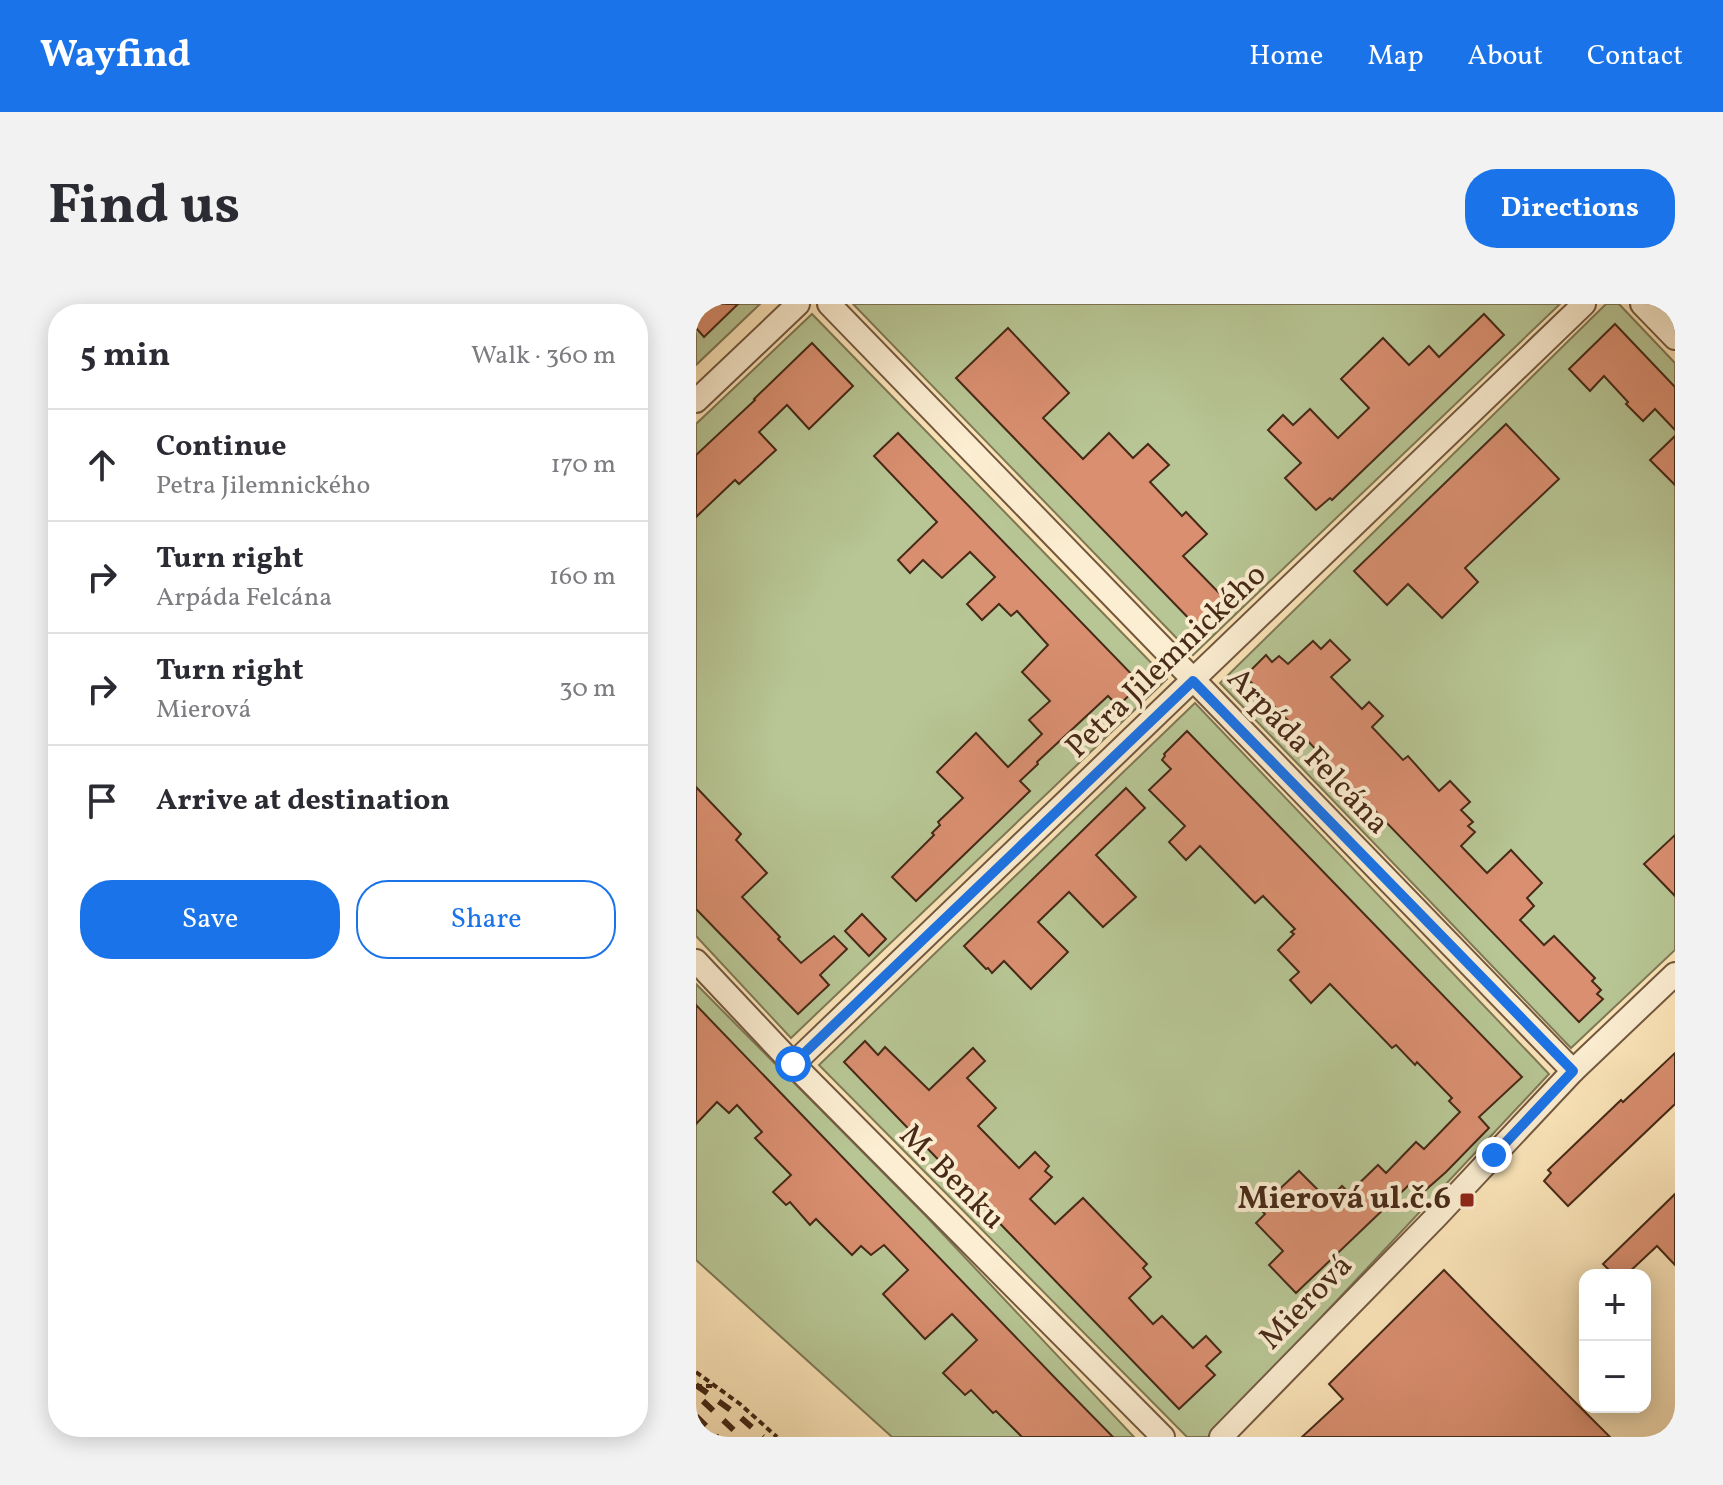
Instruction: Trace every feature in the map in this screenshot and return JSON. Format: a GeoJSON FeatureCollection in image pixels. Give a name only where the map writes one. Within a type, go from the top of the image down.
{"type":"FeatureCollection","features":[{"type":"Feature","properties":{"kind":"street"},"geometry":{"type":"LineString","coordinates":[[696,401],[798,304]]}},
{"type":"Feature","properties":{"kind":"street","name":"Arpáda Felcána"},"geometry":{"type":"LineString","coordinates":[[829,304],[1573,1071]]}},
{"type":"Feature","properties":{"kind":"street","name":"Petra Jilemnického"},"geometry":{"type":"LineString","coordinates":[[793,1064],[1584,304]]}},
{"type":"Feature","properties":{"kind":"street"},"geometry":{"type":"LineString","coordinates":[[1642,304],[1675,338]]}},
{"type":"Feature","properties":{"kind":"street","name":"M. Benku"},"geometry":{"type":"LineString","coordinates":[[696,961],[793,1064],[1163,1437]]}},
{"type":"Feature","properties":{"kind":"street","name":"Mierová"},"geometry":{"type":"LineString","coordinates":[[1221,1437],[1436,1217],[1573,1071],[1675,974]]}},
{"type":"Feature","properties":{"kind":"path"},"geometry":{"type":"LineString","coordinates":[[696,1372],[740,1404],[777,1437]]}},
{"type":"Feature","properties":{"kind":"path"},"geometry":{"type":"LineString","coordinates":[[696,1386],[715,1386]]}},
{"type":"Feature","properties":{"kind":"green space"},"geometry":{"type":"Polygon","coordinates":[[[696,304],[760,304],[696,365],[696,304]]]}},
{"type":"Feature","properties":{"kind":"green space"},"geometry":{"type":"Polygon","coordinates":[[[853,304],[1560,304],[1193,655],[853,304]]]}},
{"type":"Feature","properties":{"kind":"green space"},"geometry":{"type":"Polygon","coordinates":[[[1606,304],[1619,304],[1675,363],[1675,950],[1571,1048],[1220,683],[1606,304]]]}},
{"type":"Feature","properties":{"kind":"green space"},"geometry":{"type":"Polygon","coordinates":[[[812,314],[1167,679],[791,1038],[696,936],[696,424],[812,314]]]}},
{"type":"Feature","properties":{"kind":"green space"},"geometry":{"type":"Polygon","coordinates":[[[1195,703],[1549,1074],[1209,1437],[1187,1437],[819,1065],[1195,703]]]}},
{"type":"Feature","properties":{"kind":"green space"},"geometry":{"type":"Polygon","coordinates":[[[696,984],[925,1215],[1134,1437],[892,1437],[696,1260],[696,984]]]}},
{"type":"Feature","properties":{"kind":"building"},"geometry":{"type":"Polygon","coordinates":[[[696,304],[738,304],[704,337],[696,328],[696,304]]]}},
{"type":"Feature","properties":{"kind":"building"},"geometry":{"type":"Polygon","coordinates":[[[1484,314],[1504,335],[1332,500],[1330,498],[1316,510],[1285,478],[1301,463],[1268,430],[1283,415],[1293,425],[1310,409],[1338,438],[1369,408],[1341,379],[1383,338],[1409,365],[1429,346],[1439,357],[1484,314]]]}},
{"type":"Feature","properties":{"kind":"building"},"geometry":{"type":"Polygon","coordinates":[[[1615,324],[1675,387],[1675,430],[1655,409],[1643,421],[1604,376],[1590,391],[1569,369],[1615,324]]]}},
{"type":"Feature","properties":{"kind":"building"},"geometry":{"type":"Polygon","coordinates":[[[1008,328],[1069,393],[1043,418],[1083,459],[1109,433],[1133,458],[1148,444],[1169,465],[1150,482],[1182,516],[1186,512],[1207,534],[1183,556],[1227,601],[1199,629],[956,378],[1008,328]]]}},
{"type":"Feature","properties":{"kind":"building"},"geometry":{"type":"Polygon","coordinates":[[[812,343],[853,386],[809,429],[787,405],[759,432],[776,450],[739,484],[735,480],[696,517],[696,455],[812,343]]]}},
{"type":"Feature","properties":{"kind":"building"},"geometry":{"type":"Polygon","coordinates":[[[1506,424],[1559,479],[1465,568],[1478,582],[1442,618],[1408,584],[1387,605],[1354,571],[1506,424]]]}},
{"type":"Feature","properties":{"kind":"building"},"geometry":{"type":"Polygon","coordinates":[[[898,433],[1141,684],[1118,706],[1108,696],[1037,762],[1020,781],[1030,791],[916,901],[892,877],[934,835],[932,833],[940,825],[938,822],[963,798],[937,772],[976,733],[1008,767],[1042,734],[1029,720],[1050,701],[1022,672],[1048,645],[1017,611],[1011,616],[999,604],[982,620],[967,604],[995,577],[970,552],[942,578],[923,560],[910,573],[898,560],[937,522],[874,456],[898,433]]]}},
{"type":"Feature","properties":{"kind":"building"},"geometry":{"type":"Polygon","coordinates":[[[1675,436],[1675,485],[1650,460],[1675,436]]]}},
{"type":"Feature","properties":{"kind":"building"},"geometry":{"type":"Polygon","coordinates":[[[1330,640],[1350,660],[1331,677],[1362,709],[1369,702],[1383,716],[1372,727],[1403,760],[1408,756],[1439,791],[1450,781],[1470,802],[1461,810],[1473,822],[1468,826],[1475,832],[1461,846],[1487,873],[1511,850],[1542,883],[1527,898],[1534,906],[1520,920],[1544,945],[1554,936],[1595,978],[1592,981],[1601,990],[1597,994],[1603,999],[1579,1022],[1245,676],[1266,655],[1272,662],[1279,656],[1288,664],[1313,641],[1321,649],[1330,640]]]}},
{"type":"Feature","properties":{"kind":"building"},"geometry":{"type":"Polygon","coordinates":[[[1187,731],[1522,1077],[1479,1117],[1489,1128],[1446,1172],[1421,1194],[1411,1183],[1296,1293],[1269,1265],[1283,1251],[1256,1223],[1265,1214],[1259,1208],[1299,1171],[1328,1200],[1342,1186],[1349,1193],[1378,1165],[1386,1173],[1416,1142],[1424,1149],[1460,1112],[1449,1101],[1452,1098],[1417,1062],[1415,1065],[1396,1045],[1392,1048],[1330,984],[1311,1003],[1290,980],[1299,972],[1278,950],[1295,929],[1263,896],[1255,903],[1200,846],[1186,860],[1169,842],[1185,826],[1149,790],[1171,769],[1162,760],[1164,754],[1187,731]]]}},
{"type":"Feature","properties":{"kind":"building"},"geometry":{"type":"Polygon","coordinates":[[[696,787],[741,834],[736,840],[767,873],[742,897],[780,937],[778,939],[801,963],[834,936],[847,949],[820,975],[829,985],[798,1014],[696,909],[696,787]]]}},
{"type":"Feature","properties":{"kind":"building"},"geometry":{"type":"Polygon","coordinates":[[[1126,788],[1145,808],[1096,855],[1136,897],[1103,927],[1069,892],[1038,922],[1068,952],[1031,989],[1004,961],[992,973],[986,969],[964,946],[1126,788]]]}},
{"type":"Feature","properties":{"kind":"building"},"geometry":{"type":"Polygon","coordinates":[[[1675,835],[1675,896],[1644,864],[1675,835]]]}},
{"type":"Feature","properties":{"kind":"building"},"geometry":{"type":"Polygon","coordinates":[[[862,914],[886,939],[869,956],[845,931],[862,914]]]}},
{"type":"Feature","properties":{"kind":"building"},"geometry":{"type":"Polygon","coordinates":[[[696,1005],[1113,1437],[1022,1437],[971,1390],[965,1395],[943,1373],[977,1340],[952,1314],[925,1339],[883,1294],[908,1270],[884,1245],[871,1255],[861,1246],[852,1255],[816,1219],[810,1225],[790,1202],[786,1205],[773,1192],[791,1175],[755,1138],[762,1132],[737,1105],[729,1113],[717,1102],[696,1124],[696,1005]]]}},
{"type":"Feature","properties":{"kind":"building"},"geometry":{"type":"Polygon","coordinates":[[[865,1041],[878,1055],[885,1047],[929,1090],[973,1048],[985,1061],[967,1078],[996,1108],[978,1126],[1019,1168],[1035,1152],[1049,1166],[1045,1171],[1052,1177],[1030,1199],[1055,1224],[1083,1198],[1147,1264],[1143,1268],[1151,1277],[1129,1298],[1153,1324],[1162,1316],[1193,1348],[1206,1336],[1221,1352],[1206,1366],[1215,1375],[1179,1409],[844,1062],[865,1041]]]}},
{"type":"Feature","properties":{"kind":"building"},"geometry":{"type":"Polygon","coordinates":[[[1675,1053],[1675,1104],[1568,1206],[1544,1181],[1551,1173],[1548,1170],[1675,1053]]]}},
{"type":"Feature","properties":{"kind":"building"},"geometry":{"type":"Polygon","coordinates":[[[1675,1194],[1675,1265],[1657,1246],[1632,1269],[1608,1269],[1603,1264],[1675,1194]]]}},
{"type":"Feature","properties":{"kind":"building"},"geometry":{"type":"Polygon","coordinates":[[[1444,1270],[1579,1406],[1579,1413],[1586,1413],[1610,1437],[1302,1437],[1343,1399],[1329,1384],[1444,1270]]]}},
{"type":"Feature","properties":{"kind":"railway"},"geometry":{"type":"LineString","coordinates":[[696,1385],[763,1437]]}},
{"type":"Feature","properties":{"kind":"railway"},"geometry":{"type":"LineString","coordinates":[[703,1401],[741,1437]]}},
{"type":"Feature","properties":{"kind":"railway"},"geometry":{"type":"LineString","coordinates":[[696,1416],[717,1437]]}},
{"type":"Feature","properties":{"kind":"place","name":"Mierová ul.č.6"},"geometry":{"type":"Point","coordinates":[1467,1200]}},
{"type":"Feature","properties":{"kind":"route"},"geometry":{"type":"LineString","coordinates":[[793,1064],[1193,681],[1573,1071],[1494,1155]]}}]}
